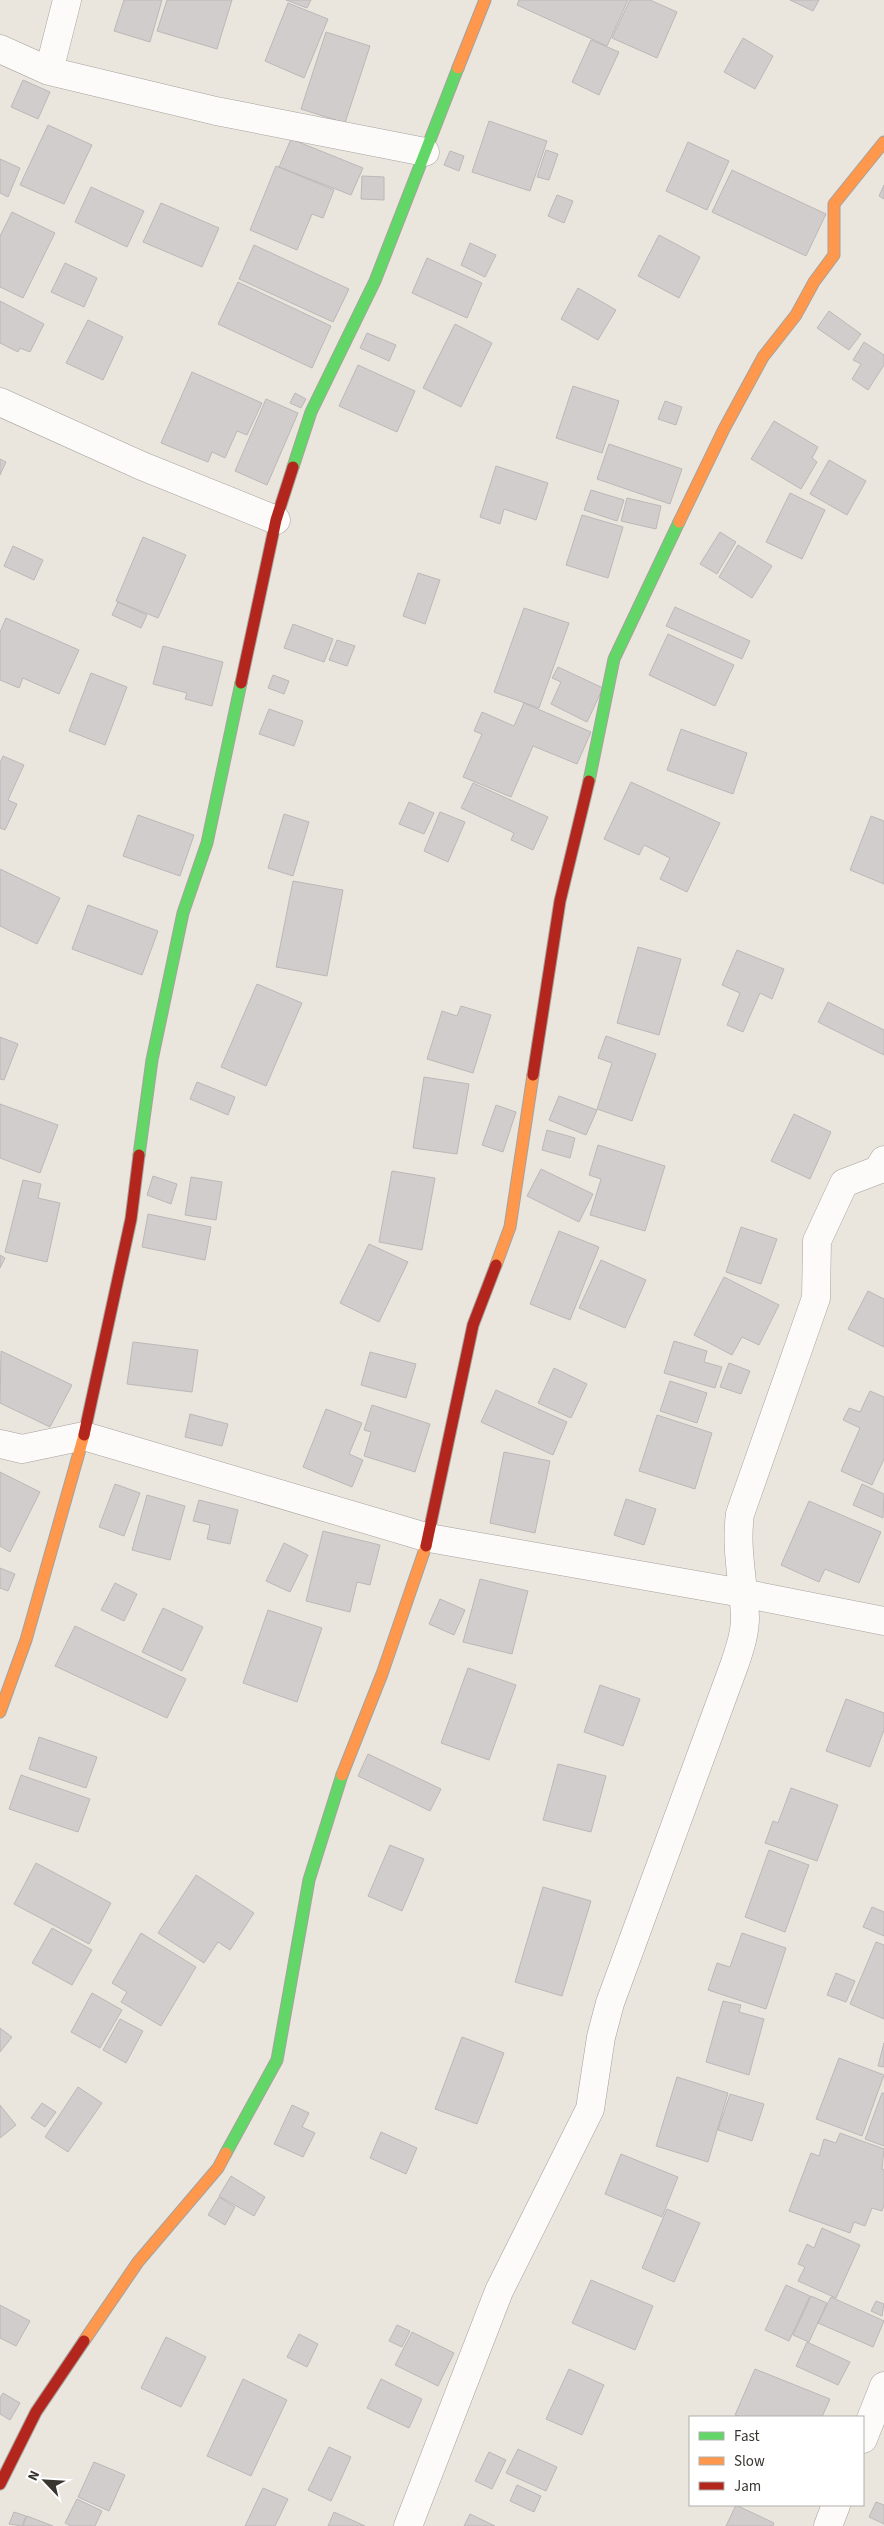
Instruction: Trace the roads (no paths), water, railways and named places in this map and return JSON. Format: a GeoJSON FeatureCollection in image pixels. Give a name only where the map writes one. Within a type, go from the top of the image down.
{"type":"FeatureCollection","features":[{"type":"Feature","properties":{"kind":"street"},"geometry":{"type":"LineString","coordinates":[[49,70],[67,0]]}},
{"type":"Feature","properties":{"kind":"street"},"geometry":{"type":"LineString","coordinates":[[0,1712],[26,1640],[84,1436],[131,1218],[152,1060],[179,931],[183,913],[207,843],[276,520],[311,412],[375,281],[486,0]]}},
{"type":"Feature","properties":{"kind":"street"},"geometry":{"type":"LineString","coordinates":[[0,50],[49,70],[216,111],[425,152]]}},
{"type":"Feature","properties":{"kind":"street"},"geometry":{"type":"LineString","coordinates":[[0,2484],[36,2412],[138,2262],[218,2168],[277,2060],[309,1880],[344,1768],[382,1674],[429,1538],[473,1325],[510,1227],[560,900],[594,762],[614,659],[720,438],[759,365],[796,315],[814,282],[834,255],[834,204],[884,142]]}},
{"type":"Feature","properties":{"kind":"street"},"geometry":{"type":"LineString","coordinates":[[0,402],[142,466],[276,520]]}},
{"type":"Feature","properties":{"kind":"street"},"geometry":{"type":"LineString","coordinates":[[408,2526],[499,2291],[590,2109],[601,2037],[610,2003],[742,1640],[745,1619],[737,1538],[740,1514],[816,1298],[817,1241],[844,1182],[878,1170],[884,1160]]}},
{"type":"Feature","properties":{"kind":"street"},"geometry":{"type":"LineString","coordinates":[[0,1444],[22,1449],[84,1436],[429,1538],[742,1593],[884,1621]]}},
{"type":"Feature","properties":{"kind":"street"},"geometry":{"type":"LineString","coordinates":[[864,2436],[884,2386]]}},
{"type":"Feature","properties":{"kind":"street"},"geometry":{"type":"LineString","coordinates":[[828,2526],[836,2506]]}}]}
